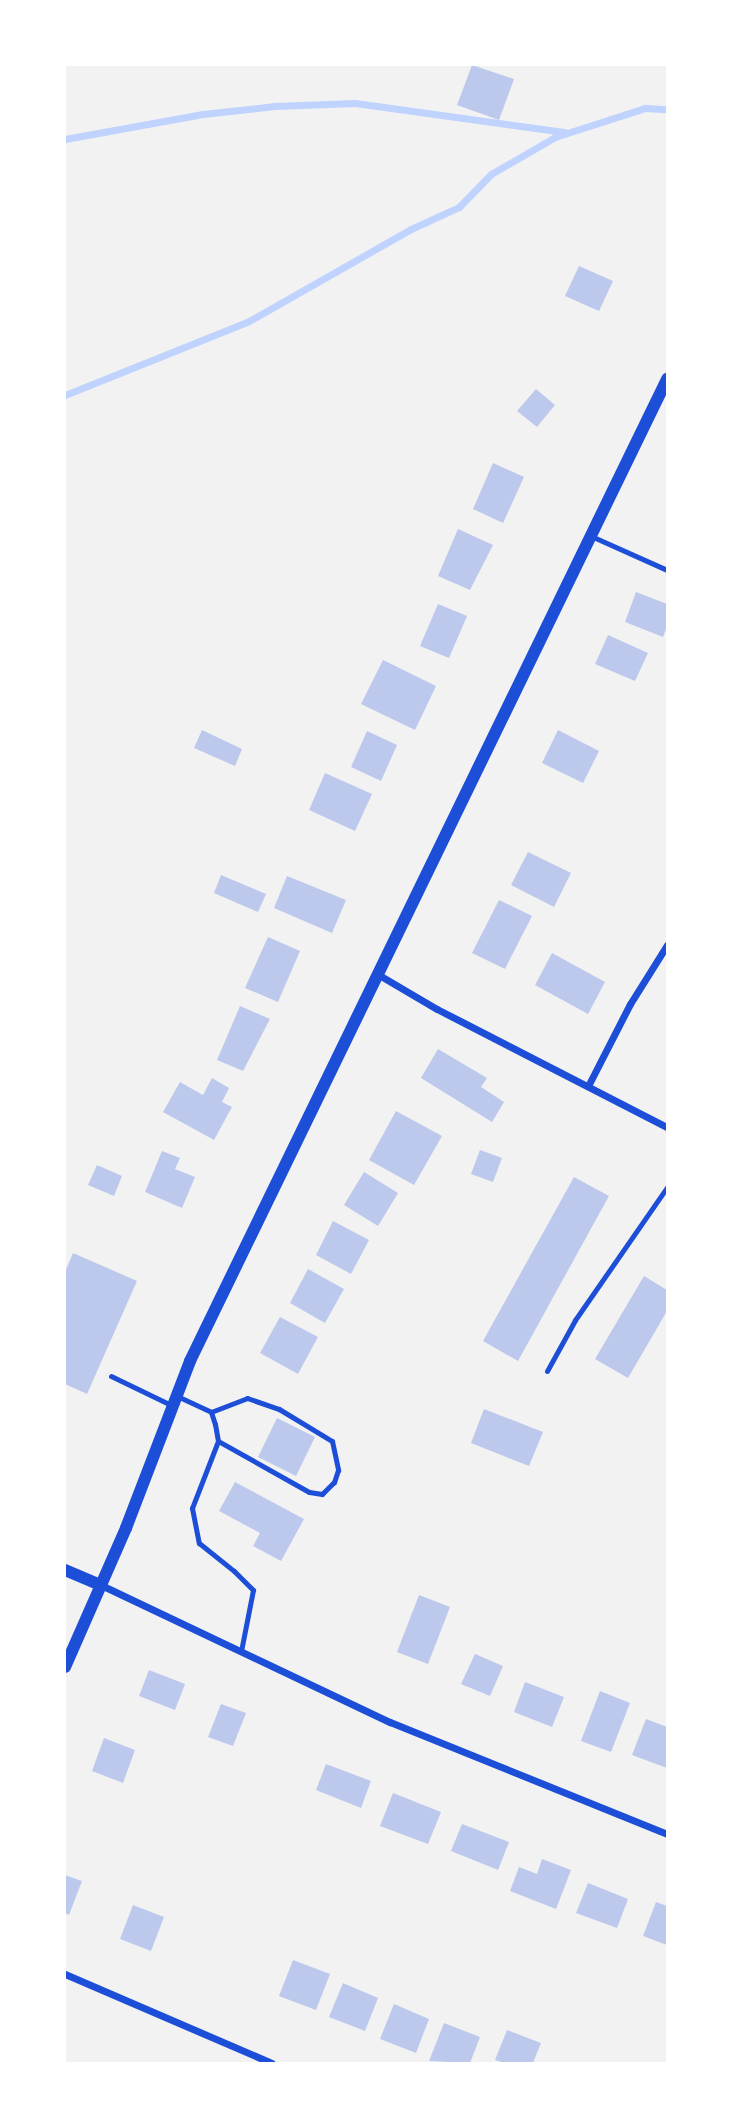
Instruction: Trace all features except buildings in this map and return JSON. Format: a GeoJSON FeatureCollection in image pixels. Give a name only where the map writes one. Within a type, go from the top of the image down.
{"type":"FeatureCollection","features":[{"type":"Feature","properties":{"kind":"street"},"geometry":{"type":"LineString","coordinates":[[65,1667],[101,1586],[190,1361],[667,379]]}},
{"type":"Feature","properties":{"kind":"street"},"geometry":{"type":"LineString","coordinates":[[589,1086],[630,1004],[667,944]]}},
{"type":"Feature","properties":{"kind":"street"},"geometry":{"type":"LineString","coordinates":[[379,975],[437,1009],[667,1127]]}},
{"type":"Feature","properties":{"kind":"street"},"geometry":{"type":"LineString","coordinates":[[65,1570],[390,1721],[667,1834]]}},
{"type":"Feature","properties":{"kind":"street"},"geometry":{"type":"LineString","coordinates":[[65,1974],[272,2063]]}},
{"type":"Feature","properties":{"kind":"lane"},"geometry":{"type":"LineString","coordinates":[[591,536],[667,570]]}},
{"type":"Feature","properties":{"kind":"lane"},"geometry":{"type":"LineString","coordinates":[[547,1371],[575,1320],[667,1187]]}},
{"type":"Feature","properties":{"kind":"lane"},"geometry":{"type":"LineString","coordinates":[[111,1376],[211,1412],[247,1398],[279,1409],[332,1440],[338,1470],[334,1482],[322,1494],[309,1492],[218,1441]]}},
{"type":"Feature","properties":{"kind":"lane"},"geometry":{"type":"LineString","coordinates":[[211,1412],[218,1441],[192,1508],[200,1543],[234,1570],[253,1590],[241,1651]]}},
{"type":"Feature","properties":{"kind":"waterway"},"geometry":{"type":"LineString","coordinates":[[65,139],[203,114],[275,106],[355,103],[564,132]]}},
{"type":"Feature","properties":{"kind":"waterway"},"geometry":{"type":"LineString","coordinates":[[65,395],[249,321],[411,229],[459,207],[491,174],[555,137],[645,108],[667,109]]}}]}
